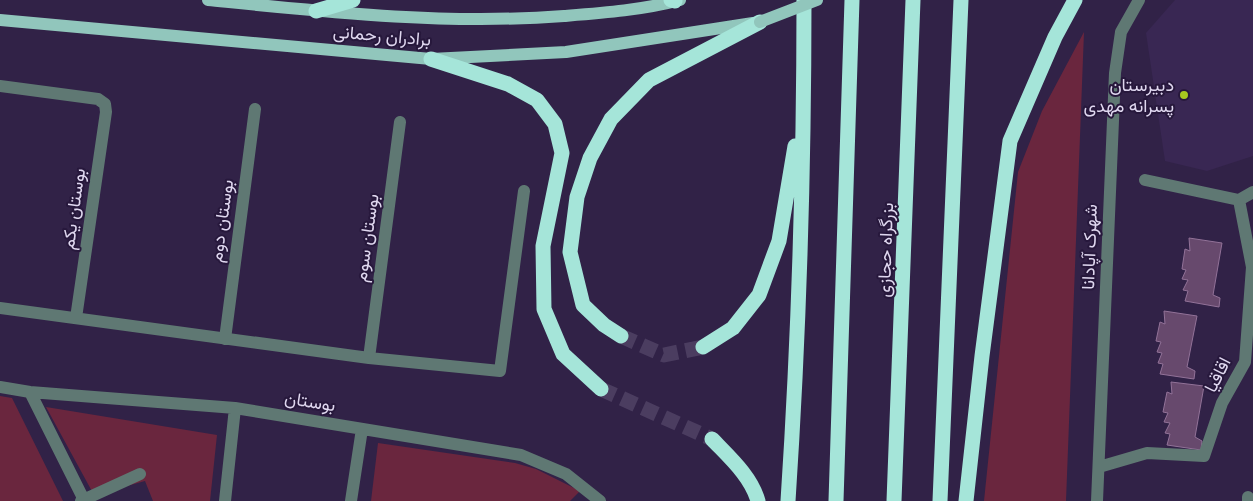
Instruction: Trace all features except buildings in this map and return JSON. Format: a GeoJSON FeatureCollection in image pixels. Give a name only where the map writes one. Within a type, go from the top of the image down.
{"type":"FeatureCollection","features":[{"type":"Feature","properties":{"kind":"highway"},"geometry":{"type":"LineString","coordinates":[[316,11],[352,0]]}},
{"type":"Feature","properties":{"kind":"highway"},"geometry":{"type":"LineString","coordinates":[[788,501],[795,398],[804,90],[804,0]]}},
{"type":"Feature","properties":{"kind":"highway"},"geometry":{"type":"LineString","coordinates":[[836,501],[852,0]]}},
{"type":"Feature","properties":{"kind":"highway","name":"بزرگراه حجازی"},"geometry":{"type":"LineString","coordinates":[[894,501],[914,0]]}},
{"type":"Feature","properties":{"kind":"highway"},"geometry":{"type":"LineString","coordinates":[[940,501],[961,0]]}},
{"type":"Feature","properties":{"kind":"highway"},"geometry":{"type":"LineString","coordinates":[[966,501],[982,356],[1010,141],[1055,36],[1075,0]]}},
{"type":"Feature","properties":{"kind":"highway"},"geometry":{"type":"LineString","coordinates":[[621,336],[583,305],[570,252],[578,197],[590,158],[611,119],[649,80],[760,22]]}},
{"type":"Feature","properties":{"kind":"highway"},"geometry":{"type":"LineString","coordinates":[[430,59],[508,84],[537,100],[555,124],[562,153],[543,246],[544,309],[563,354],[601,390]]}},
{"type":"Feature","properties":{"kind":"highway"},"geometry":{"type":"LineString","coordinates":[[703,347],[733,328],[759,295],[779,241],[804,90]]}},
{"type":"Feature","properties":{"kind":"highway"},"geometry":{"type":"LineString","coordinates":[[712,439],[735,463],[755,489],[758,501]]}},
{"type":"Feature","properties":{"kind":"main road","name":"برادران رحمانی"},"geometry":{"type":"LineString","coordinates":[[208,0],[399,18],[502,20],[593,14],[675,0]]}},
{"type":"Feature","properties":{"kind":"main road","name":"برادران رحمانی"},"geometry":{"type":"LineString","coordinates":[[0,20],[430,59],[566,52],[760,22],[817,0]]}},
{"type":"Feature","properties":{"kind":"street","name":"شهرک آپادانا"},"geometry":{"type":"LineString","coordinates":[[1097,501],[1115,74],[1121,32],[1139,0]]}},
{"type":"Feature","properties":{"kind":"street","name":"بوستان یکم"},"geometry":{"type":"LineString","coordinates":[[0,86],[98,99],[105,104],[106,112],[76,318]]}},
{"type":"Feature","properties":{"kind":"street","name":"بوستان دوم"},"geometry":{"type":"LineString","coordinates":[[224,339],[255,109]]}},
{"type":"Feature","properties":{"kind":"street","name":"بوستان سوم"},"geometry":{"type":"LineString","coordinates":[[368,358],[400,122]]}},
{"type":"Feature","properties":{"kind":"street"},"geometry":{"type":"LineString","coordinates":[[1145,180],[1239,200],[1253,192]]}},
{"type":"Feature","properties":{"kind":"street"},"geometry":{"type":"LineString","coordinates":[[0,308],[368,358],[500,372],[524,191]]}},
{"type":"Feature","properties":{"kind":"street","name":"اقاقیا"},"geometry":{"type":"LineString","coordinates":[[1099,467],[1147,453],[1204,456],[1222,403],[1245,362],[1252,267],[1239,200]]}},
{"type":"Feature","properties":{"kind":"street","name":"بوستان"},"geometry":{"type":"LineString","coordinates":[[0,386],[30,392],[235,408],[521,455],[566,474],[600,501]]}},
{"type":"Feature","properties":{"kind":"street"},"geometry":{"type":"LineString","coordinates":[[30,392],[82,500],[140,474]]}},
{"type":"Feature","properties":{"kind":"street"},"geometry":{"type":"LineString","coordinates":[[225,501],[235,408]]}},
{"type":"Feature","properties":{"kind":"street"},"geometry":{"type":"LineString","coordinates":[[351,501],[362,429]]}},
{"type":"Feature","properties":{"kind":"shaded area"},"geometry":{"type":"Polygon","coordinates":[[[1175,0],[1253,0],[1253,156],[1207,171],[1165,161],[1146,33],[1175,0]]]}},
{"type":"Feature","properties":{"kind":"shaded area"},"geometry":{"type":"Polygon","coordinates":[[[1084,32],[1066,501],[984,501],[1018,172],[1042,111],[1084,32]]]}},
{"type":"Feature","properties":{"kind":"shaded area"},"geometry":{"type":"Polygon","coordinates":[[[0,396],[12,398],[63,501],[0,501],[0,396]]]}},
{"type":"Feature","properties":{"kind":"shaded area"},"geometry":{"type":"Polygon","coordinates":[[[46,407],[217,435],[210,501],[153,501],[145,481],[94,495],[46,407]]]}},
{"type":"Feature","properties":{"kind":"shaded area"},"geometry":{"type":"Polygon","coordinates":[[[378,443],[515,463],[536,469],[580,491],[570,501],[371,501],[378,443]]]}},
{"type":"Feature","properties":{"kind":"tunnel"},"geometry":{"type":"LineString","coordinates":[[621,336],[664,355],[703,347]]}},
{"type":"Feature","properties":{"kind":"tunnel"},"geometry":{"type":"LineString","coordinates":[[601,389],[712,439]]}},
{"type":"Feature","properties":{"kind":"place","name":"دبیرستان پسرانه مهدی"},"geometry":{"type":"Point","coordinates":[1184,95]}}]}
